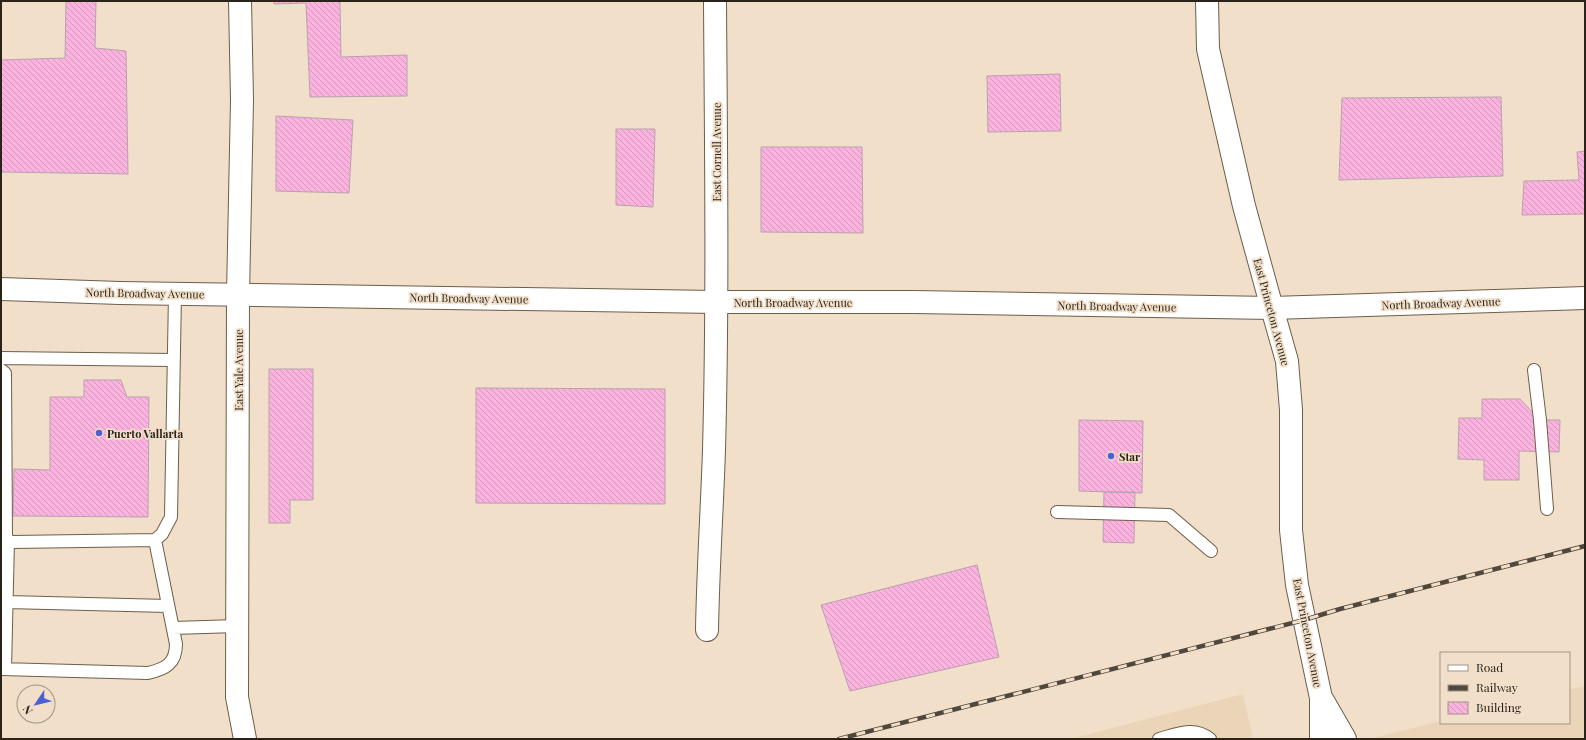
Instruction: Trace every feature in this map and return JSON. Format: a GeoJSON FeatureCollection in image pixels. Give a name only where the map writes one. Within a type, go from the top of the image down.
{"type":"FeatureCollection","features":[{"type":"Feature","properties":{"kind":"street","name":"East Yale Avenue"},"geometry":{"type":"LineString","coordinates":[[240,1],[242,100],[238,295],[236,697],[245,739]]}},
{"type":"Feature","properties":{"kind":"street","name":"East Cornell Avenue"},"geometry":{"type":"LineString","coordinates":[[706,630],[714,450],[716,302],[716,1]]}},
{"type":"Feature","properties":{"kind":"street","name":"East Princeton Avenue"},"geometry":{"type":"LineString","coordinates":[[1207,1],[1208,49],[1244,206],[1287,361],[1291,410],[1291,530],[1297,585],[1321,698],[1321,739]]}},
{"type":"Feature","properties":{"kind":"street","name":"North Broadway Avenue"},"geometry":{"type":"LineString","coordinates":[[1,288],[174,294],[716,302],[914,302],[1272,308],[1585,298]]}},
{"type":"Feature","properties":{"kind":"street","name":"East Princeton Avenue"},"geometry":{"type":"LineString","coordinates":[[1321,698],[1345,739]]}},
{"type":"Feature","properties":{"kind":"lane"},"geometry":{"type":"LineString","coordinates":[[8,540],[12,542],[155,540],[162,534],[171,517],[174,294]]}},
{"type":"Feature","properties":{"kind":"lane"},"geometry":{"type":"LineString","coordinates":[[1,358],[173,360]]}},
{"type":"Feature","properties":{"kind":"lane"},"geometry":{"type":"LineString","coordinates":[[1,370],[5,373],[6,537],[8,540],[7,602],[3,669],[148,673],[161,670],[170,663],[176,654],[176,644],[155,540]]}},
{"type":"Feature","properties":{"kind":"lane"},"geometry":{"type":"LineString","coordinates":[[1534,370],[1540,420],[1547,509]]}},
{"type":"Feature","properties":{"kind":"lane"},"geometry":{"type":"LineString","coordinates":[[1057,512],[1169,515],[1211,551]]}},
{"type":"Feature","properties":{"kind":"lane"},"geometry":{"type":"LineString","coordinates":[[7,602],[168,606]]}},
{"type":"Feature","properties":{"kind":"lane"},"geometry":{"type":"LineString","coordinates":[[173,628],[237,626]]}},
{"type":"Feature","properties":{"kind":"lane"},"geometry":{"type":"LineString","coordinates":[[1159,739],[1190,731],[1200,732],[1210,739]]}},
{"type":"Feature","properties":{"kind":"shaded area"},"geometry":{"type":"Polygon","coordinates":[[[1585,686],[1585,739],[1373,738],[1440,721],[1440,724],[1570,724],[1570,690],[1585,686]]]}},
{"type":"Feature","properties":{"kind":"shaded area"},"geometry":{"type":"Polygon","coordinates":[[[1243,694],[1253,739],[1070,739],[1243,694]]]}},
{"type":"Feature","properties":{"kind":"building"},"geometry":{"type":"Polygon","coordinates":[[[66,1],[96,1],[95,48],[126,51],[128,174],[1,172],[1,60],[65,58],[66,1]]]}},
{"type":"Feature","properties":{"kind":"building"},"geometry":{"type":"Polygon","coordinates":[[[274,1],[340,1],[341,57],[407,55],[407,96],[310,97],[306,3],[274,4],[274,1]]]}},
{"type":"Feature","properties":{"kind":"building"},"geometry":{"type":"Polygon","coordinates":[[[1060,74],[1061,131],[988,132],[987,76],[1060,74]]]}},
{"type":"Feature","properties":{"kind":"building"},"geometry":{"type":"Polygon","coordinates":[[[1501,97],[1503,176],[1339,180],[1342,98],[1501,97]]]}},
{"type":"Feature","properties":{"kind":"building"},"geometry":{"type":"Polygon","coordinates":[[[276,116],[353,120],[349,193],[276,191],[276,116]]]}},
{"type":"Feature","properties":{"kind":"building"},"geometry":{"type":"Polygon","coordinates":[[[616,129],[655,129],[653,207],[616,205],[616,129]]]}},
{"type":"Feature","properties":{"kind":"building"},"geometry":{"type":"Polygon","coordinates":[[[761,147],[862,147],[863,233],[761,232],[761,147]]]}},
{"type":"Feature","properties":{"kind":"building"},"geometry":{"type":"Polygon","coordinates":[[[1585,151],[1585,214],[1522,215],[1524,181],[1579,180],[1577,152],[1585,151]]]}},
{"type":"Feature","properties":{"kind":"building"},"geometry":{"type":"Polygon","coordinates":[[[269,369],[313,369],[313,500],[290,500],[290,523],[269,523],[269,369]]]}},
{"type":"Feature","properties":{"kind":"building","name":"Puerto Vallarta"},"geometry":{"type":"Polygon","coordinates":[[[84,380],[121,380],[127,397],[149,397],[148,517],[13,516],[14,469],[50,470],[50,397],[84,397],[84,380]]]}},
{"type":"Feature","properties":{"kind":"building"},"geometry":{"type":"Polygon","coordinates":[[[476,388],[665,389],[665,504],[476,503],[476,388]]]}},
{"type":"Feature","properties":{"kind":"building"},"geometry":{"type":"Polygon","coordinates":[[[1482,399],[1520,399],[1540,420],[1560,420],[1559,452],[1519,451],[1519,480],[1484,480],[1484,460],[1458,459],[1459,418],[1482,418],[1482,399]]]}},
{"type":"Feature","properties":{"kind":"building","name":"Star"},"geometry":{"type":"Polygon","coordinates":[[[1079,420],[1143,421],[1142,493],[1079,491],[1079,420]]]}},
{"type":"Feature","properties":{"kind":"building","name":"Star"},"geometry":{"type":"Polygon","coordinates":[[[1104,492],[1135,492],[1134,543],[1103,542],[1104,492]]]}},
{"type":"Feature","properties":{"kind":"building"},"geometry":{"type":"Polygon","coordinates":[[[977,565],[999,657],[850,691],[821,605],[977,565]]]}},
{"type":"Feature","properties":{"kind":"railway"},"geometry":{"type":"LineString","coordinates":[[839,739],[1304,620],[1340,609],[1585,546]]}},
{"type":"Feature","properties":{"kind":"place","name":"Puerto Vallarta"},"geometry":{"type":"Point","coordinates":[99,433]}},
{"type":"Feature","properties":{"kind":"place","name":"Star"},"geometry":{"type":"Point","coordinates":[1111,456]}}]}
